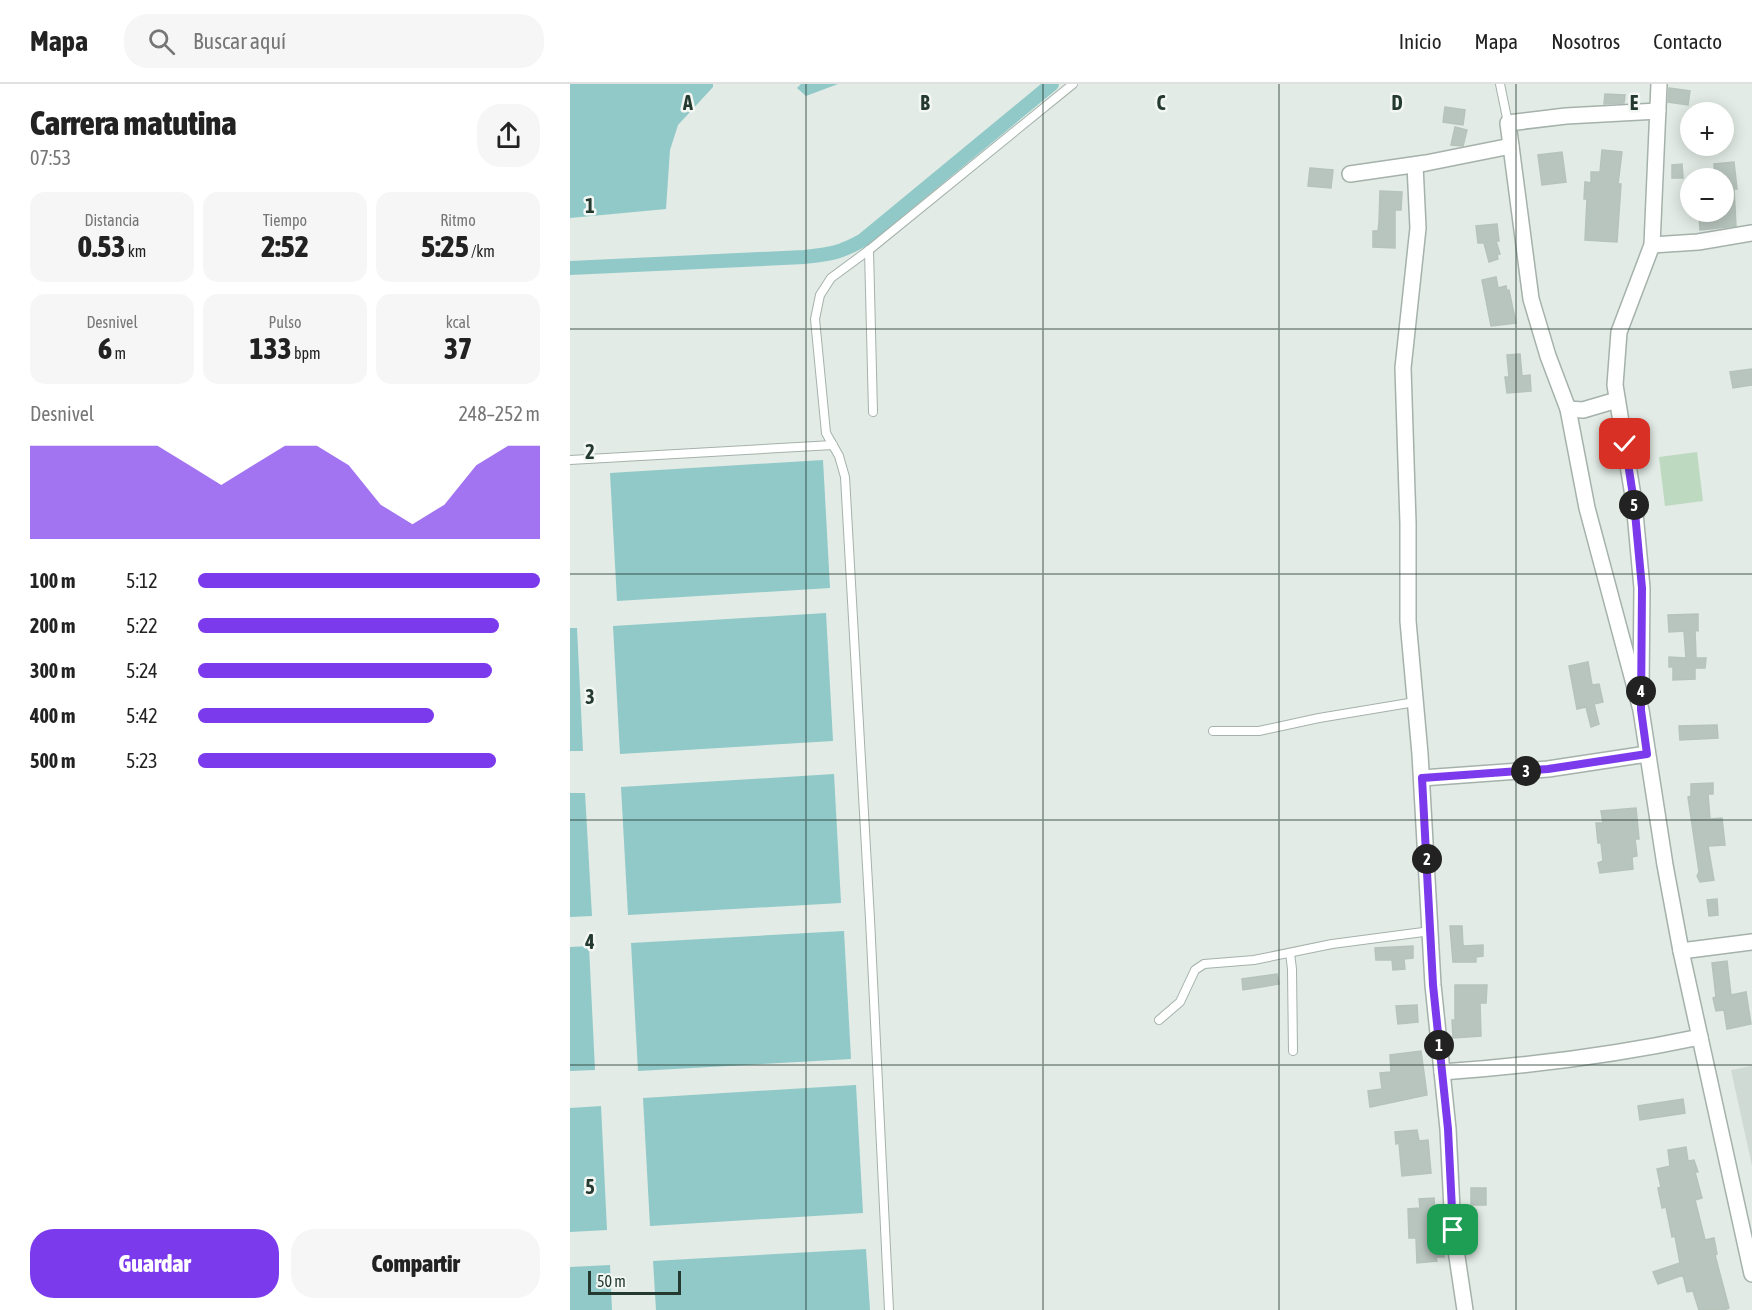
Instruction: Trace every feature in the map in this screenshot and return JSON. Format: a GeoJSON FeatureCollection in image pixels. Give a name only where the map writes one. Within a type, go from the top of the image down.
{"type":"FeatureCollection","features":[{"type":"Feature","properties":{"kind":"street"},"geometry":{"type":"LineString","coordinates":[[1641,710],[1642,588],[1634,502],[1615,385],[1619,332],[1652,245],[1659,84]]}},
{"type":"Feature","properties":{"kind":"street"},"geometry":{"type":"LineString","coordinates":[[1658,111],[1566,116],[1508,123],[1531,299],[1548,356],[1568,409],[1587,508],[1641,710],[1681,951],[1752,1274]]}},
{"type":"Feature","properties":{"kind":"street"},"geometry":{"type":"LineString","coordinates":[[1350,174],[1415,165],[1510,146]]}},
{"type":"Feature","properties":{"kind":"street"},"geometry":{"type":"LineString","coordinates":[[1415,165],[1418,228],[1403,368],[1408,523],[1408,621],[1422,778],[1433,985],[1448,1129],[1453,1230],[1465,1310]]}},
{"type":"Feature","properties":{"kind":"street"},"geometry":{"type":"LineString","coordinates":[[1652,245],[1698,242],[1752,233]]}},
{"type":"Feature","properties":{"kind":"street"},"geometry":{"type":"LineString","coordinates":[[1568,409],[1583,410],[1617,400]]}},
{"type":"Feature","properties":{"kind":"street"},"geometry":{"type":"LineString","coordinates":[[1422,778],[1548,769],[1647,754]]}},
{"type":"Feature","properties":{"kind":"street"},"geometry":{"type":"LineString","coordinates":[[1681,951],[1752,942]]}},
{"type":"Feature","properties":{"kind":"street"},"geometry":{"type":"LineString","coordinates":[[1442,1072],[1497,1068],[1630,1052],[1700,1037]]}},
{"type":"Feature","properties":{"kind":"lane"},"geometry":{"type":"LineString","coordinates":[[889,1310],[870,918],[844,477],[839,456],[826,433],[815,319],[820,295],[831,278],[869,250],[1073,84]]}},
{"type":"Feature","properties":{"kind":"lane"},"geometry":{"type":"LineString","coordinates":[[1500,84],[1508,123]]}},
{"type":"Feature","properties":{"kind":"lane"},"geometry":{"type":"LineString","coordinates":[[869,250],[873,412]]}},
{"type":"Feature","properties":{"kind":"lane"},"geometry":{"type":"LineString","coordinates":[[570,460],[833,445]]}},
{"type":"Feature","properties":{"kind":"lane"},"geometry":{"type":"LineString","coordinates":[[1212,731],[1259,731],[1319,718],[1415,702]]}},
{"type":"Feature","properties":{"kind":"lane"},"geometry":{"type":"LineString","coordinates":[[1159,1020],[1180,1002],[1195,970],[1204,964],[1254,960],[1332,944],[1431,932]]}},
{"type":"Feature","properties":{"kind":"lane"},"geometry":{"type":"LineString","coordinates":[[1290,953],[1293,1051]]}},
{"type":"Feature","properties":{"kind":"shaded area"},"geometry":{"type":"Polygon","coordinates":[[[1752,1066],[1752,1166],[1731,1070],[1752,1066]]]}},
{"type":"Feature","properties":{"kind":"green space"},"geometry":{"type":"Polygon","coordinates":[[[1697,452],[1703,501],[1665,506],[1659,457],[1697,452]]]}},
{"type":"Feature","properties":{"kind":"water"},"geometry":{"type":"Polygon","coordinates":[[[570,84],[713,84],[713,87],[678,125],[670,150],[666,209],[570,218],[570,84]]]}},
{"type":"Feature","properties":{"kind":"water"},"geometry":{"type":"Polygon","coordinates":[[[801,84],[838,84],[806,96],[797,88],[801,84]]]}},
{"type":"Feature","properties":{"kind":"water"},"geometry":{"type":"Polygon","coordinates":[[[823,460],[830,588],[617,601],[610,473],[823,460]]]}},
{"type":"Feature","properties":{"kind":"water"},"geometry":{"type":"Polygon","coordinates":[[[826,613],[833,741],[620,754],[613,626],[826,613]]]}},
{"type":"Feature","properties":{"kind":"water"},"geometry":{"type":"Polygon","coordinates":[[[570,628],[577,628],[583,751],[570,751],[570,628]]]}},
{"type":"Feature","properties":{"kind":"water"},"geometry":{"type":"Polygon","coordinates":[[[834,774],[841,903],[628,915],[621,787],[834,774]]]}},
{"type":"Feature","properties":{"kind":"water"},"geometry":{"type":"Polygon","coordinates":[[[570,793],[585,793],[592,916],[570,917],[570,793]]]}},
{"type":"Feature","properties":{"kind":"water"},"geometry":{"type":"Polygon","coordinates":[[[844,931],[851,1059],[638,1071],[631,943],[844,931]]]}},
{"type":"Feature","properties":{"kind":"water"},"geometry":{"type":"Polygon","coordinates":[[[589,946],[595,1070],[570,1071],[570,947],[589,946]]]}},
{"type":"Feature","properties":{"kind":"water"},"geometry":{"type":"Polygon","coordinates":[[[856,1085],[863,1213],[650,1226],[643,1098],[856,1085]]]}},
{"type":"Feature","properties":{"kind":"water"},"geometry":{"type":"Polygon","coordinates":[[[601,1106],[607,1230],[570,1232],[570,1108],[601,1106]]]}},
{"type":"Feature","properties":{"kind":"water"},"geometry":{"type":"Polygon","coordinates":[[[866,1249],[870,1310],[656,1310],[653,1261],[866,1249]]]}},
{"type":"Feature","properties":{"kind":"water"},"geometry":{"type":"Polygon","coordinates":[[[610,1265],[612,1310],[570,1310],[570,1267],[610,1265]]]}},
{"type":"Feature","properties":{"kind":"building"},"geometry":{"type":"Polygon","coordinates":[[[1669,88],[1690,91],[1688,102],[1668,102],[1669,88]]]}},
{"type":"Feature","properties":{"kind":"building"},"geometry":{"type":"Polygon","coordinates":[[[1605,94],[1625,95],[1624,103],[1604,104],[1605,94]]]}},
{"type":"Feature","properties":{"kind":"building"},"geometry":{"type":"Polygon","coordinates":[[[1445,107],[1465,110],[1463,125],[1443,122],[1445,107]]]}},
{"type":"Feature","properties":{"kind":"building"},"geometry":{"type":"Polygon","coordinates":[[[1455,127],[1467,130],[1463,146],[1451,145],[1455,127]]]}},
{"type":"Feature","properties":{"kind":"building"},"geometry":{"type":"Polygon","coordinates":[[[1602,150],[1622,152],[1618,184],[1621,184],[1617,242],[1585,240],[1587,199],[1584,199],[1585,182],[1591,183],[1591,172],[1600,172],[1602,150]]]}},
{"type":"Feature","properties":{"kind":"building"},"geometry":{"type":"Polygon","coordinates":[[[1562,152],[1566,182],[1542,185],[1538,155],[1562,152]]]}},
{"type":"Feature","properties":{"kind":"building"},"geometry":{"type":"Polygon","coordinates":[[[1734,162],[1737,189],[1734,189],[1734,168],[1714,168],[1714,164],[1734,162]]]}},
{"type":"Feature","properties":{"kind":"building"},"geometry":{"type":"Polygon","coordinates":[[[1682,164],[1680,178],[1672,178],[1672,165],[1682,164]]]}},
{"type":"Feature","properties":{"kind":"building"},"geometry":{"type":"Polygon","coordinates":[[[1310,168],[1333,170],[1331,188],[1308,186],[1310,168]]]}},
{"type":"Feature","properties":{"kind":"building"},"geometry":{"type":"Polygon","coordinates":[[[1734,189],[1736,226],[1700,230],[1700,222],[1734,222],[1734,189]]]}},
{"type":"Feature","properties":{"kind":"building"},"geometry":{"type":"Polygon","coordinates":[[[1380,191],[1402,192],[1401,210],[1395,210],[1395,248],[1373,247],[1373,231],[1378,231],[1380,191]]]}},
{"type":"Feature","properties":{"kind":"building"},"geometry":{"type":"Polygon","coordinates":[[[1497,224],[1499,241],[1496,241],[1500,254],[1497,255],[1498,259],[1489,262],[1484,243],[1478,243],[1476,226],[1497,224]]]}},
{"type":"Feature","properties":{"kind":"building"},"geometry":{"type":"Polygon","coordinates":[[[1496,277],[1498,288],[1506,286],[1507,291],[1509,290],[1516,323],[1491,326],[1482,280],[1496,277]]]}},
{"type":"Feature","properties":{"kind":"building"},"geometry":{"type":"Polygon","coordinates":[[[1520,354],[1522,376],[1530,375],[1531,391],[1507,393],[1505,377],[1509,377],[1507,355],[1520,354]]]}},
{"type":"Feature","properties":{"kind":"building"},"geometry":{"type":"Polygon","coordinates":[[[1752,369],[1752,385],[1733,388],[1730,372],[1752,369]]]}},
{"type":"Feature","properties":{"kind":"building"},"geometry":{"type":"Polygon","coordinates":[[[1698,614],[1698,631],[1695,630],[1696,658],[1706,658],[1705,668],[1695,668],[1695,679],[1673,680],[1673,667],[1669,667],[1669,657],[1686,658],[1684,631],[1669,632],[1668,615],[1698,614]]]}},
{"type":"Feature","properties":{"kind":"building"},"geometry":{"type":"Polygon","coordinates":[[[1588,662],[1592,685],[1599,684],[1603,702],[1594,704],[1599,724],[1591,727],[1586,707],[1577,709],[1569,666],[1588,662]]]}},
{"type":"Feature","properties":{"kind":"building"},"geometry":{"type":"Polygon","coordinates":[[[1717,725],[1718,738],[1680,740],[1679,726],[1717,725]]]}},
{"type":"Feature","properties":{"kind":"building"},"geometry":{"type":"Polygon","coordinates":[[[1713,783],[1713,794],[1708,794],[1710,819],[1722,818],[1725,845],[1708,846],[1714,880],[1700,882],[1697,876],[1699,872],[1688,797],[1691,796],[1691,784],[1713,783]]]}},
{"type":"Feature","properties":{"kind":"building"},"geometry":{"type":"Polygon","coordinates":[[[1636,808],[1639,839],[1635,839],[1637,856],[1632,857],[1633,869],[1600,873],[1598,863],[1603,861],[1596,823],[1603,823],[1601,811],[1636,808]]]}},
{"type":"Feature","properties":{"kind":"building"},"geometry":{"type":"Polygon","coordinates":[[[1717,899],[1718,915],[1709,916],[1707,900],[1717,899]]]}},
{"type":"Feature","properties":{"kind":"building"},"geometry":{"type":"Polygon","coordinates":[[[1450,926],[1462,926],[1463,946],[1483,945],[1483,956],[1476,957],[1476,962],[1453,962],[1450,926]]]}},
{"type":"Feature","properties":{"kind":"building"},"geometry":{"type":"Polygon","coordinates":[[[1413,946],[1413,958],[1404,959],[1405,969],[1393,970],[1392,960],[1376,960],[1375,948],[1413,946]]]}},
{"type":"Feature","properties":{"kind":"building"},"geometry":{"type":"Polygon","coordinates":[[[1727,961],[1731,995],[1746,992],[1751,1024],[1727,1029],[1724,1010],[1716,1011],[1713,998],[1716,997],[1712,963],[1727,961]]]}},
{"type":"Feature","properties":{"kind":"building"},"geometry":{"type":"Polygon","coordinates":[[[1277,974],[1279,984],[1243,990],[1242,979],[1277,974]]]}},
{"type":"Feature","properties":{"kind":"building"},"geometry":{"type":"Polygon","coordinates":[[[1455,985],[1487,985],[1486,1003],[1480,1003],[1481,1036],[1453,1038],[1455,985]]]}},
{"type":"Feature","properties":{"kind":"building"},"geometry":{"type":"Polygon","coordinates":[[[1417,1005],[1418,1022],[1398,1024],[1396,1006],[1417,1005]]]}},
{"type":"Feature","properties":{"kind":"building"},"geometry":{"type":"Polygon","coordinates":[[[1421,1051],[1427,1095],[1370,1107],[1368,1091],[1382,1089],[1380,1073],[1391,1072],[1390,1055],[1421,1051]]]}},
{"type":"Feature","properties":{"kind":"building"},"geometry":{"type":"Polygon","coordinates":[[[1683,1099],[1685,1113],[1640,1120],[1638,1106],[1683,1099]]]}},
{"type":"Feature","properties":{"kind":"building"},"geometry":{"type":"Polygon","coordinates":[[[1417,1130],[1419,1141],[1428,1140],[1431,1173],[1402,1176],[1399,1143],[1396,1144],[1395,1132],[1417,1130]]]}},
{"type":"Feature","properties":{"kind":"building"},"geometry":{"type":"Polygon","coordinates":[[[1686,1147],[1688,1161],[1694,1160],[1698,1172],[1695,1172],[1702,1198],[1695,1200],[1705,1240],[1714,1238],[1717,1254],[1715,1255],[1729,1308],[1724,1310],[1699,1310],[1693,1291],[1687,1292],[1683,1275],[1658,1284],[1653,1272],[1680,1263],[1666,1207],[1662,1208],[1657,1169],[1670,1166],[1668,1150],[1686,1147]]]}},
{"type":"Feature","properties":{"kind":"building"},"geometry":{"type":"Polygon","coordinates":[[[1471,1188],[1486,1188],[1486,1205],[1471,1205],[1471,1188]]]}},
{"type":"Feature","properties":{"kind":"building"},"geometry":{"type":"Polygon","coordinates":[[[1434,1198],[1437,1247],[1444,1247],[1444,1257],[1436,1257],[1437,1261],[1417,1263],[1416,1238],[1409,1238],[1408,1209],[1420,1208],[1419,1199],[1434,1198]]]}},
{"type":"Feature","properties":{"kind":"waterway"},"geometry":{"type":"LineString","coordinates":[[570,268],[804,257],[841,250],[863,240],[1052,84]]}},
{"type":"Feature","properties":{"kind":"route"},"geometry":{"type":"LineString","coordinates":[[1453,1230],[1448,1129],[1433,985],[1422,778],[1548,769],[1647,754],[1641,710],[1642,588],[1634,502],[1625,444]]}}]}
